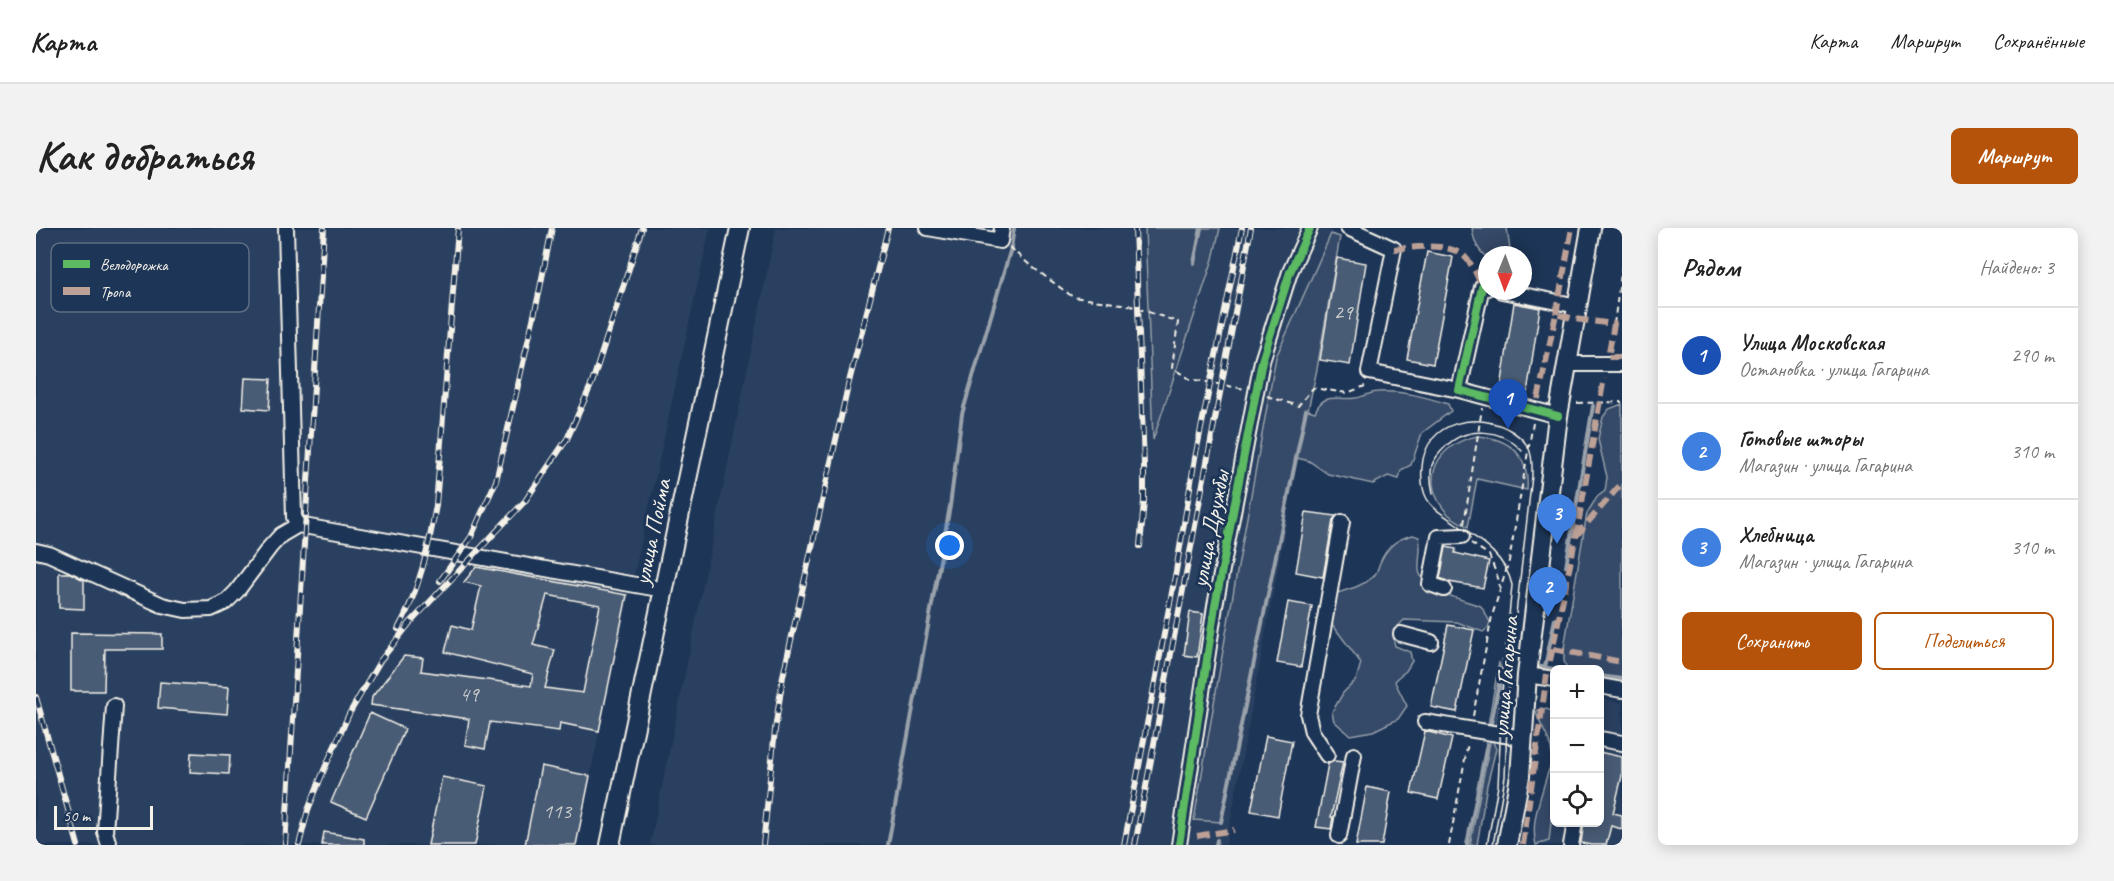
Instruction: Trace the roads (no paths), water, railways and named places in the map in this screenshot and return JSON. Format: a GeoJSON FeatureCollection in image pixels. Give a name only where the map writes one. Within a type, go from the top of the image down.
{"type":"FeatureCollection","features":[{"type":"Feature","properties":{"kind":"main road","name":"улица Пойма"},"geometry":{"type":"LineString","coordinates":[[610,845],[741,228]]}},
{"type":"Feature","properties":{"kind":"main road","name":"улица Гагарина"},"geometry":{"type":"LineString","coordinates":[[1507,845],[1520,776],[1527,675],[1558,416],[1591,228]]}},
{"type":"Feature","properties":{"kind":"street"},"geometry":{"type":"LineString","coordinates":[[286,228],[294,517],[298,525]]}},
{"type":"Feature","properties":{"kind":"street"},"geometry":{"type":"LineString","coordinates":[[928,228],[1001,234]]}},
{"type":"Feature","properties":{"kind":"street","name":"улица Дружбы"},"geometry":{"type":"LineString","coordinates":[[1179,845],[1215,606],[1262,362],[1290,272],[1310,228]]}},
{"type":"Feature","properties":{"kind":"street"},"geometry":{"type":"LineString","coordinates":[[1348,228],[1394,249],[1370,372],[1459,390],[1558,416]]}},
{"type":"Feature","properties":{"kind":"street"},"geometry":{"type":"LineString","coordinates":[[1532,297],[1578,306]]}},
{"type":"Feature","properties":{"kind":"street"},"geometry":{"type":"LineString","coordinates":[[1459,390],[1479,300]]}},
{"type":"Feature","properties":{"kind":"street"},"geometry":{"type":"LineString","coordinates":[[1567,364],[1622,364]]}},
{"type":"Feature","properties":{"kind":"street"},"geometry":{"type":"LineString","coordinates":[[1327,755],[1312,732],[1308,715],[1342,522]]}},
{"type":"Feature","properties":{"kind":"street"},"geometry":{"type":"LineString","coordinates":[[36,551],[49,554],[162,605],[185,610],[211,609],[225,602],[281,535],[298,525],[664,590]]}},
{"type":"Feature","properties":{"kind":"street"},"geometry":{"type":"LineString","coordinates":[[1444,589],[1430,584],[1439,537],[1462,537]]}},
{"type":"Feature","properties":{"kind":"street"},"geometry":{"type":"LineString","coordinates":[[1401,634],[1431,642]]}},
{"type":"Feature","properties":{"kind":"street"},"geometry":{"type":"LineString","coordinates":[[1527,675],[1550,678]]}},
{"type":"Feature","properties":{"kind":"street"},"geometry":{"type":"LineString","coordinates":[[1604,687],[1622,690]]}},
{"type":"Feature","properties":{"kind":"street"},"geometry":{"type":"LineString","coordinates":[[109,845],[105,832],[114,706]]}},
{"type":"Feature","properties":{"kind":"street"},"geometry":{"type":"LineString","coordinates":[[1425,723],[1524,738]]}},
{"type":"Feature","properties":{"kind":"street"},"geometry":{"type":"LineString","coordinates":[[1604,740],[1622,743]]}},
{"type":"Feature","properties":{"kind":"street"},"geometry":{"type":"LineString","coordinates":[[1339,836],[1354,755]]}},
{"type":"Feature","properties":{"kind":"street"},"geometry":{"type":"LineString","coordinates":[[1571,845],[1574,827]]}},
{"type":"Feature","properties":{"kind":"waterway"},"geometry":{"type":"LineString","coordinates":[[888,845],[950,506],[962,414],[1011,248],[1014,228]]}},
{"type":"Feature","properties":{"kind":"waterway"},"geometry":{"type":"LineString","coordinates":[[1194,263],[1201,228]]}},
{"type":"Feature","properties":{"kind":"waterway"},"geometry":{"type":"LineString","coordinates":[[1566,566],[1593,406]]}},
{"type":"Feature","properties":{"kind":"waterway"},"geometry":{"type":"LineString","coordinates":[[1221,822],[1306,410]]}},
{"type":"Feature","properties":{"kind":"waterway"},"geometry":{"type":"LineString","coordinates":[[1545,667],[1555,619]]}},
{"type":"Feature","properties":{"kind":"waterway"},"geometry":{"type":"LineString","coordinates":[[1491,723],[1504,659]]}},
{"type":"Feature","properties":{"kind":"waterway"},"geometry":{"type":"LineString","coordinates":[[1536,666],[1550,668]]}},
{"type":"Feature","properties":{"kind":"waterway"},"geometry":{"type":"LineString","coordinates":[[1604,677],[1622,679]]}},
{"type":"Feature","properties":{"kind":"waterway"},"geometry":{"type":"LineString","coordinates":[[1467,845],[1487,744]]}},
{"type":"Feature","properties":{"kind":"waterway"},"geometry":{"type":"LineString","coordinates":[[1216,845],[1217,840]]}},
{"type":"Feature","properties":{"kind":"tram line"},"geometry":{"type":"LineString","coordinates":[[1487,845],[1498,786],[1503,677],[1512,585],[1503,564],[1496,556],[1432,505],[1425,495],[1422,480],[1425,451],[1433,439],[1443,429],[1470,421],[1499,425],[1513,432],[1528,446],[1532,462],[1509,674],[1505,777],[1493,845]]}},
{"type":"Feature","properties":{"kind":"tram line"},"geometry":{"type":"LineString","coordinates":[[1433,493],[1432,465],[1446,446],[1455,439],[1464,435],[1485,432],[1505,438],[1522,451]]}},
{"type":"Feature","properties":{"kind":"railway"},"geometry":{"type":"LineString","coordinates":[[285,845],[324,228]]}},
{"type":"Feature","properties":{"kind":"railway"},"geometry":{"type":"LineString","coordinates":[[398,629],[417,584],[436,505],[458,228]]}},
{"type":"Feature","properties":{"kind":"railway"},"geometry":{"type":"LineString","coordinates":[[440,581],[471,537],[496,481],[552,228]]}},
{"type":"Feature","properties":{"kind":"railway"},"geometry":{"type":"LineString","coordinates":[[299,845],[308,810],[324,770],[349,714],[380,661],[410,623],[525,501],[567,439],[592,383],[642,228]]}},
{"type":"Feature","properties":{"kind":"railway"},"geometry":{"type":"LineString","coordinates":[[763,845],[783,676],[848,386],[888,228]]}},
{"type":"Feature","properties":{"kind":"railway"},"geometry":{"type":"LineString","coordinates":[[1135,228],[1144,465],[1140,546]]}},
{"type":"Feature","properties":{"kind":"railway"},"geometry":{"type":"LineString","coordinates":[[1124,845],[1195,458],[1242,228]]}},
{"type":"Feature","properties":{"kind":"railway"},"geometry":{"type":"LineString","coordinates":[[1135,845],[1251,228]]}},
{"type":"Feature","properties":{"kind":"railway"},"geometry":{"type":"LineString","coordinates":[[36,697],[78,845]]}},
{"type":"Feature","properties":{"kind":"place","name":"Улица Московская"},"geometry":{"type":"Point","coordinates":[1508,429]}},
{"type":"Feature","properties":{"kind":"place","name":"Хлебница"},"geometry":{"type":"Point","coordinates":[1557,544]}},
{"type":"Feature","properties":{"kind":"place","name":"Готовые шторы"},"geometry":{"type":"Point","coordinates":[1548,617]}}]}
